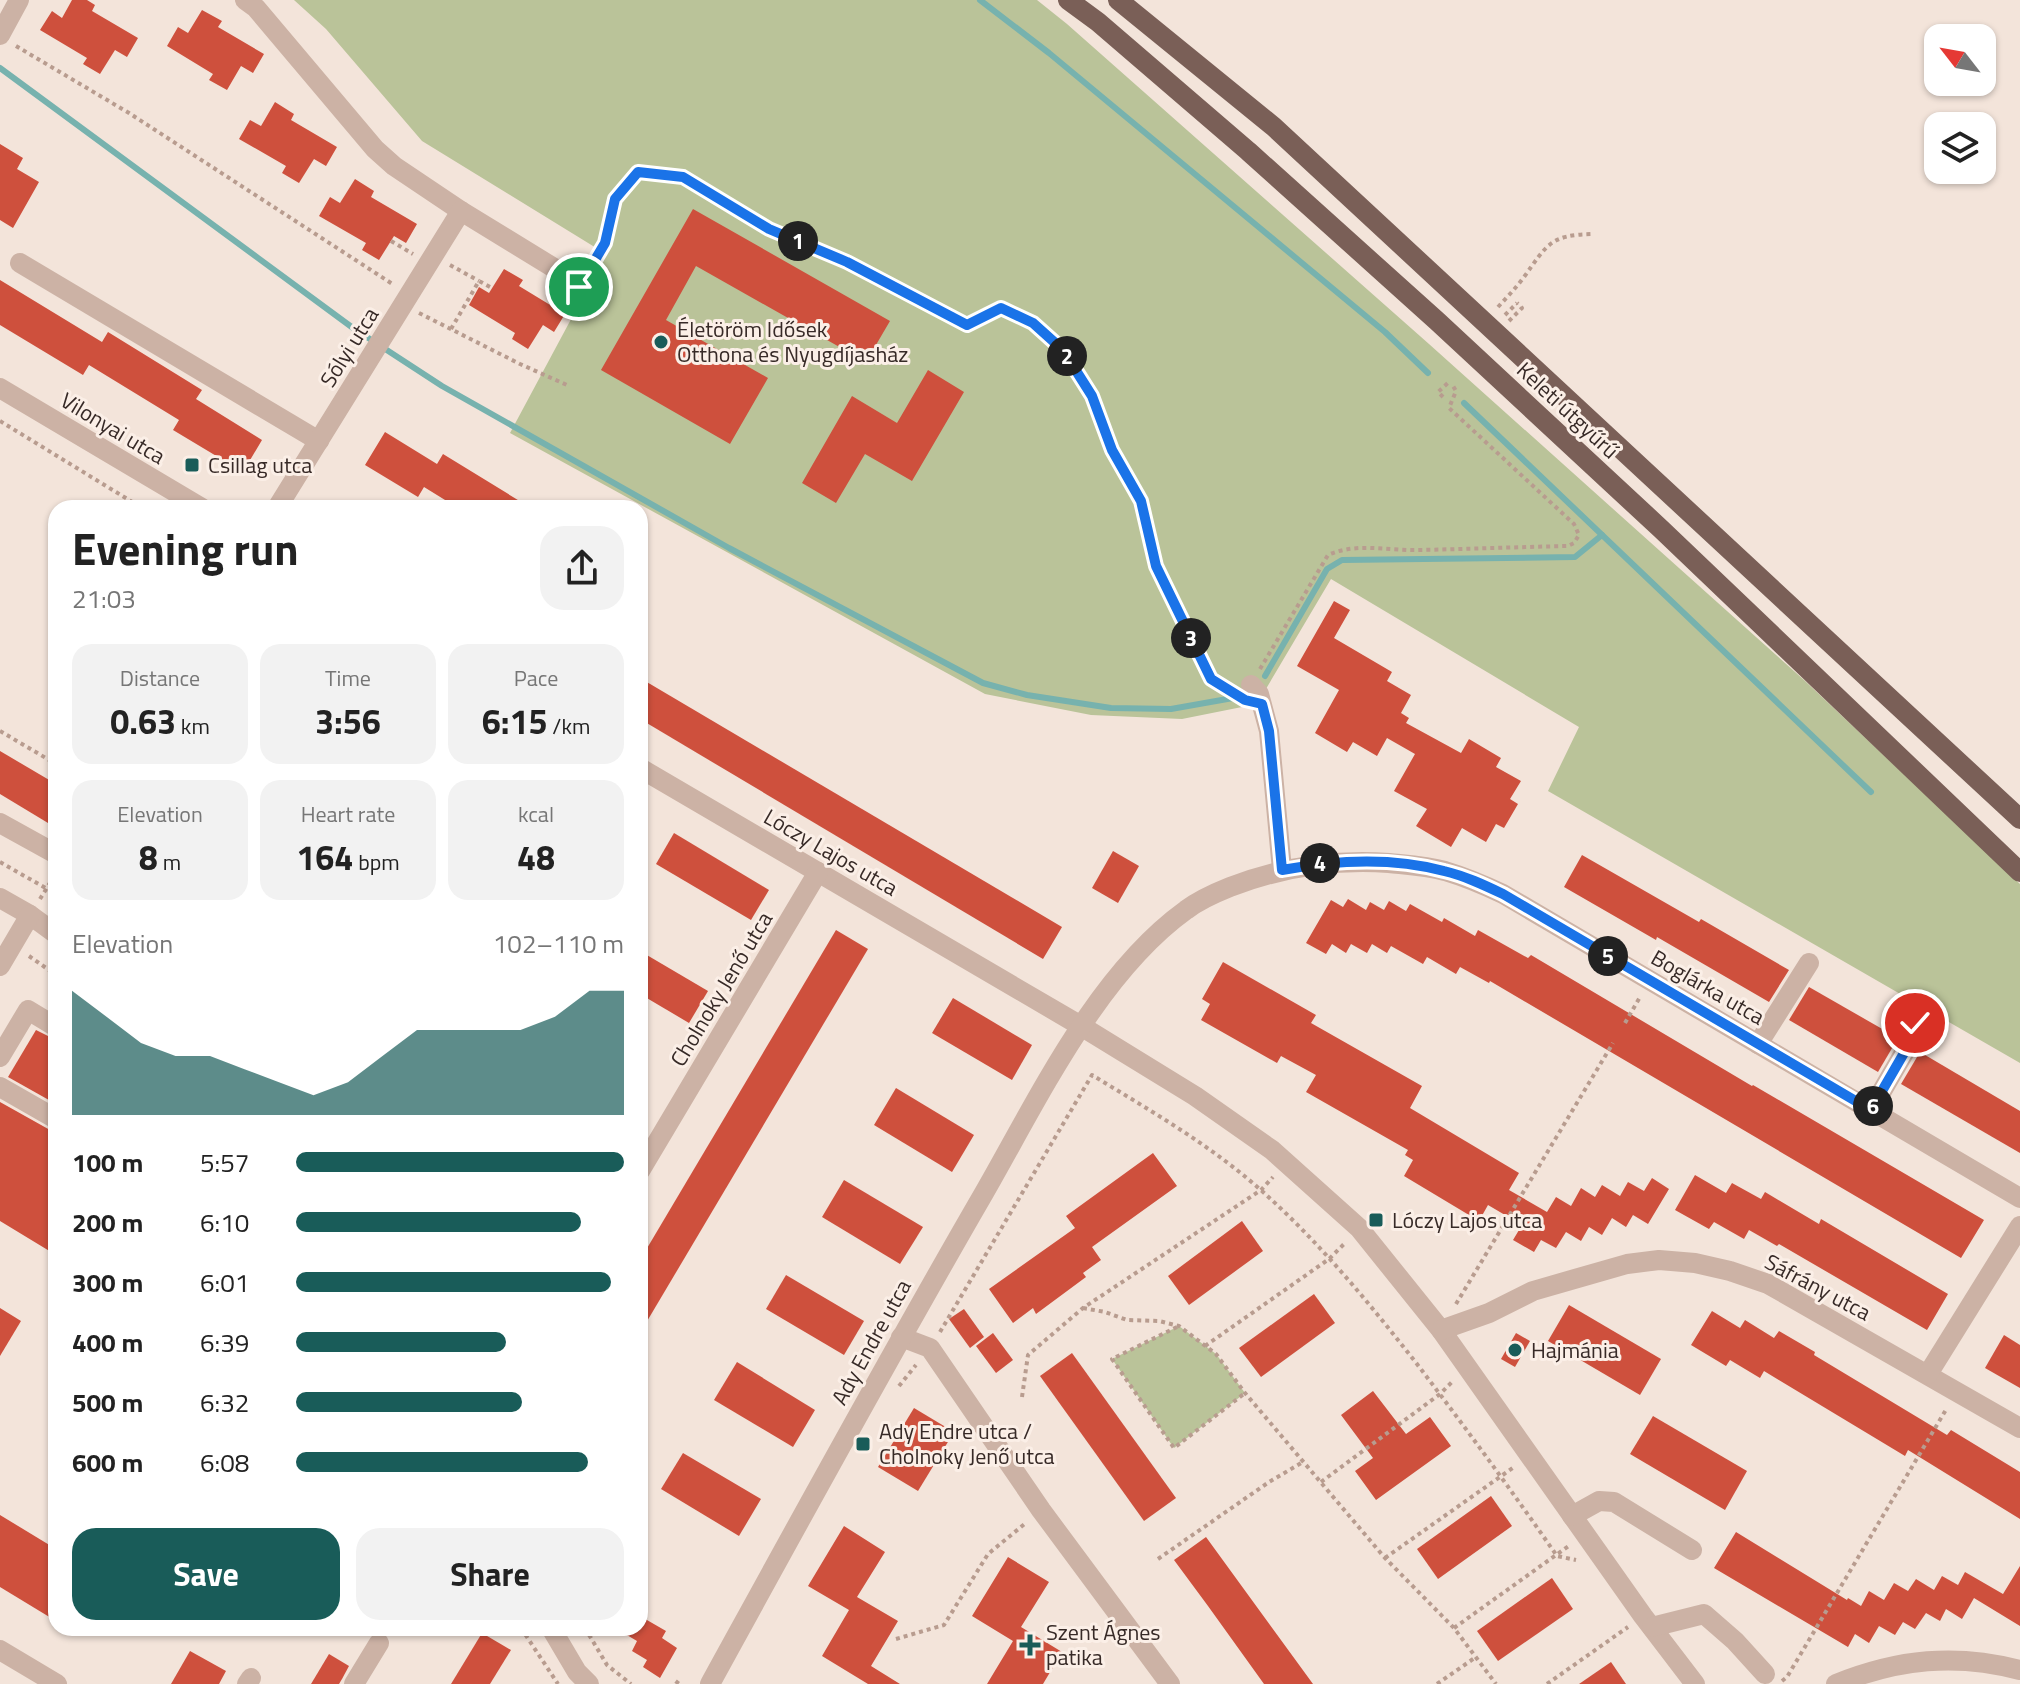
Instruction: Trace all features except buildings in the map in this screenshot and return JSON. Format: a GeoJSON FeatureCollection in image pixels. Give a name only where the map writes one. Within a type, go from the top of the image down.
{"type":"FeatureCollection","features":[{"type":"Feature","properties":{"kind":"main road","name":"Keleti útgyűrű"},"geometry":{"type":"LineString","coordinates":[[1068,0],[1098,22],[1248,151],[1437,321],[1661,529],[2020,872]]}},
{"type":"Feature","properties":{"kind":"main road","name":"Keleti útgyűrű"},"geometry":{"type":"LineString","coordinates":[[1118,0],[1274,127],[2020,819]]}},
{"type":"Feature","properties":{"kind":"street"},"geometry":{"type":"LineString","coordinates":[[6,40],[19,0]]}},
{"type":"Feature","properties":{"kind":"street"},"geometry":{"type":"LineString","coordinates":[[245,0],[256,8],[375,149],[394,166],[461,211],[579,278]]}},
{"type":"Feature","properties":{"kind":"street","name":"Sólyi utca"},"geometry":{"type":"LineString","coordinates":[[282,500],[461,211]]}},
{"type":"Feature","properties":{"kind":"street"},"geometry":{"type":"LineString","coordinates":[[20,263],[319,441]]}},
{"type":"Feature","properties":{"kind":"street","name":"Vilonyai utca"},"geometry":{"type":"LineString","coordinates":[[0,388],[189,500]]}},
{"type":"Feature","properties":{"kind":"street"},"geometry":{"type":"LineString","coordinates":[[1251,685],[1259,694],[1269,731],[1282,870]]}},
{"type":"Feature","properties":{"kind":"street","name":"Lóczy Lajos utca"},"geometry":{"type":"LineString","coordinates":[[648,773],[1081,1026],[1195,1096],[1272,1150],[1359,1228],[1441,1330],[1695,1684]]}},
{"type":"Feature","properties":{"kind":"street"},"geometry":{"type":"LineString","coordinates":[[0,823],[48,850]]}},
{"type":"Feature","properties":{"kind":"street","name":"Boglárka utca"},"geometry":{"type":"LineString","coordinates":[[1081,1026],[1130,961],[1161,929],[1188,908],[1216,893],[1251,879],[1314,864],[1349,861],[1416,865],[1473,880],[1503,894],[2020,1198]]}},
{"type":"Feature","properties":{"kind":"street","name":"Cholnoky Jenő utca"},"geometry":{"type":"LineString","coordinates":[[648,1158],[818,872]]}},
{"type":"Feature","properties":{"kind":"street"},"geometry":{"type":"LineString","coordinates":[[0,898],[48,928]]}},
{"type":"Feature","properties":{"kind":"street"},"geometry":{"type":"LineString","coordinates":[[0,966],[30,915]]}},
{"type":"Feature","properties":{"kind":"street"},"geometry":{"type":"LineString","coordinates":[[1758,1044],[1809,963]]}},
{"type":"Feature","properties":{"kind":"street"},"geometry":{"type":"LineString","coordinates":[[0,1057],[28,1010],[48,1022]]}},
{"type":"Feature","properties":{"kind":"street"},"geometry":{"type":"LineString","coordinates":[[1871,1110],[1915,1034],[1915,1023],[1907,1017]]}},
{"type":"Feature","properties":{"kind":"street","name":"Ady Endre utca"},"geometry":{"type":"LineString","coordinates":[[710,1684],[901,1337],[1081,1026]]}},
{"type":"Feature","properties":{"kind":"street"},"geometry":{"type":"LineString","coordinates":[[0,1087],[48,1114]]}},
{"type":"Feature","properties":{"kind":"street"},"geometry":{"type":"LineString","coordinates":[[1928,1374],[2020,1226]]}},
{"type":"Feature","properties":{"kind":"street","name":"Sáfrány utca"},"geometry":{"type":"LineString","coordinates":[[1441,1330],[1489,1313],[1533,1291],[1599,1271],[1659,1260],[1695,1263],[1768,1284],[2020,1428]]}},
{"type":"Feature","properties":{"kind":"street"},"geometry":{"type":"LineString","coordinates":[[901,1337],[930,1348],[1041,1510],[1170,1684]]}},
{"type":"Feature","properties":{"kind":"street"},"geometry":{"type":"LineString","coordinates":[[1572,1516],[1599,1501],[1614,1502],[1692,1550]]}},
{"type":"Feature","properties":{"kind":"street"},"geometry":{"type":"LineString","coordinates":[[1648,1622],[1704,1614],[1771,1679]]}},
{"type":"Feature","properties":{"kind":"street"},"geometry":{"type":"LineString","coordinates":[[556,1636],[577,1672],[589,1684]]}},
{"type":"Feature","properties":{"kind":"street"},"geometry":{"type":"LineString","coordinates":[[354,1684],[379,1643]]}},
{"type":"Feature","properties":{"kind":"street"},"geometry":{"type":"LineString","coordinates":[[0,1650],[57,1684]]}},
{"type":"Feature","properties":{"kind":"street"},"geometry":{"type":"LineString","coordinates":[[1836,1684],[1882,1669],[1937,1660],[1968,1659],[2020,1670]]}},
{"type":"Feature","properties":{"kind":"path"},"geometry":{"type":"LineString","coordinates":[[6,40],[129,113],[451,329],[567,385]]}},
{"type":"Feature","properties":{"kind":"path"},"geometry":{"type":"LineString","coordinates":[[579,278],[605,243],[615,199],[638,172],[683,177],[769,229],[847,262],[967,325],[1001,308],[1033,323],[1063,350],[1092,396],[1112,450],[1141,501],[1156,566],[1211,679],[1245,700],[1262,704]]}},
{"type":"Feature","properties":{"kind":"path"},"geometry":{"type":"LineString","coordinates":[[1509,321],[1522,308],[1517,303],[1505,315],[1497,308],[1520,283],[1543,250],[1569,235],[1591,234]]}},
{"type":"Feature","properties":{"kind":"path"},"geometry":{"type":"LineString","coordinates":[[434,255],[492,288]]}},
{"type":"Feature","properties":{"kind":"path"},"geometry":{"type":"LineString","coordinates":[[451,329],[479,281]]}},
{"type":"Feature","properties":{"kind":"path"},"geometry":{"type":"LineString","coordinates":[[1251,685],[1328,555],[1342,549],[1356,548],[1417,550],[1568,546],[1574,543],[1579,535],[1574,524],[1449,408],[1456,391],[1453,386],[1443,397],[1438,392],[1449,382]]}},
{"type":"Feature","properties":{"kind":"path"},"geometry":{"type":"LineString","coordinates":[[0,421],[129,500]]}},
{"type":"Feature","properties":{"kind":"path"},"geometry":{"type":"LineString","coordinates":[[0,731],[48,759]]}},
{"type":"Feature","properties":{"kind":"path"},"geometry":{"type":"LineString","coordinates":[[0,862],[47,888]]}},
{"type":"Feature","properties":{"kind":"path"},"geometry":{"type":"LineString","coordinates":[[1625,1023],[1650,981]]}},
{"type":"Feature","properties":{"kind":"path"},"geometry":{"type":"LineString","coordinates":[[1441,1330],[1613,1043]]}},
{"type":"Feature","properties":{"kind":"path"},"geometry":{"type":"LineString","coordinates":[[892,1395],[930,1348],[1092,1075],[1216,1154],[1307,1233],[1362,1293],[1501,1475],[1557,1556],[1576,1559],[1584,1570]]}},
{"type":"Feature","properties":{"kind":"path"},"geometry":{"type":"LineString","coordinates":[[1022,1397],[1028,1355],[1083,1308],[1261,1190],[1286,1163]]}},
{"type":"Feature","properties":{"kind":"path"},"geometry":{"type":"LineString","coordinates":[[1205,1346],[1329,1259],[1359,1228]]}},
{"type":"Feature","properties":{"kind":"path"},"geometry":{"type":"LineString","coordinates":[[1083,1308],[1127,1320],[1159,1321],[1179,1326],[1216,1354],[1245,1393],[1385,1558],[1454,1628],[1496,1684]]}},
{"type":"Feature","properties":{"kind":"path"},"geometry":{"type":"LineString","coordinates":[[1179,1326],[1112,1359],[1174,1448],[1245,1393]]}},
{"type":"Feature","properties":{"kind":"path"},"geometry":{"type":"LineString","coordinates":[[1321,1482],[1440,1394],[1466,1368]]}},
{"type":"Feature","properties":{"kind":"path"},"geometry":{"type":"LineString","coordinates":[[1771,1679],[1787,1677],[1957,1391]]}},
{"type":"Feature","properties":{"kind":"path"},"geometry":{"type":"LineString","coordinates":[[1385,1558],[1530,1457]]}},
{"type":"Feature","properties":{"kind":"path"},"geometry":{"type":"LineString","coordinates":[[1158,1559],[1303,1462]]}},
{"type":"Feature","properties":{"kind":"path"},"geometry":{"type":"LineString","coordinates":[[896,1639],[944,1625],[988,1554],[1041,1510]]}},
{"type":"Feature","properties":{"kind":"path"},"geometry":{"type":"LineString","coordinates":[[1454,1628],[1585,1533]]}},
{"type":"Feature","properties":{"kind":"path"},"geometry":{"type":"LineString","coordinates":[[1547,1684],[1648,1622]]}},
{"type":"Feature","properties":{"kind":"path"},"geometry":{"type":"LineString","coordinates":[[526,1636],[558,1684]]}},
{"type":"Feature","properties":{"kind":"path"},"geometry":{"type":"LineString","coordinates":[[590,1636],[607,1665],[631,1684]]}},
{"type":"Feature","properties":{"kind":"path"},"geometry":{"type":"LineString","coordinates":[[1437,1684],[1476,1657]]}},
{"type":"Feature","properties":{"kind":"green space"},"geometry":{"type":"Polygon","coordinates":[[[294,0],[1037,0],[1429,344],[1804,680],[2020,884],[2020,1063],[1548,791],[1579,727],[1331,579],[1257,704],[1182,719],[1091,715],[985,694],[648,509],[648,500],[632,500],[510,433],[606,254],[422,141],[326,29],[294,0]]]}},
{"type":"Feature","properties":{"kind":"green space"},"geometry":{"type":"Polygon","coordinates":[[[1179,1326],[1216,1354],[1245,1393],[1174,1448],[1112,1359],[1179,1326]]]}},
{"type":"Feature","properties":{"kind":"waterway"},"geometry":{"type":"LineString","coordinates":[[980,0],[1049,53],[1385,332],[1428,373]]}},
{"type":"Feature","properties":{"kind":"waterway"},"geometry":{"type":"LineString","coordinates":[[0,68],[353,328],[442,386],[644,500]]}},
{"type":"Feature","properties":{"kind":"waterway"},"geometry":{"type":"LineString","coordinates":[[1464,403],[1871,792]]}},
{"type":"Feature","properties":{"kind":"waterway"},"geometry":{"type":"LineString","coordinates":[[648,502],[983,683],[1027,695],[1111,708],[1171,709],[1233,698]]}},
{"type":"Feature","properties":{"kind":"waterway"},"geometry":{"type":"LineString","coordinates":[[1265,676],[1327,569],[1342,560],[1575,557],[1602,535]]}},
{"type":"Feature","properties":{"kind":"place","name":"Életöröm Idősek Otthona és Nyugdíjasház"},"geometry":{"type":"Point","coordinates":[661,342]}},
{"type":"Feature","properties":{"kind":"place","name":"Csillag utca"},"geometry":{"type":"Point","coordinates":[192,465]}},
{"type":"Feature","properties":{"kind":"place","name":"Lóczy Lajos utca"},"geometry":{"type":"Point","coordinates":[1376,1220]}},
{"type":"Feature","properties":{"kind":"place","name":"Hajmánia"},"geometry":{"type":"Point","coordinates":[1515,1350]}},
{"type":"Feature","properties":{"kind":"place","name":"Ady Endre utca / Cholnoky Jenő utca"},"geometry":{"type":"Point","coordinates":[863,1444]}},
{"type":"Feature","properties":{"kind":"place","name":"Szent Ágnes patika"},"geometry":{"type":"Point","coordinates":[1030,1645]}},
{"type":"Feature","properties":{"kind":"route"},"geometry":{"type":"LineString","coordinates":[[579,287],[605,243],[615,199],[638,172],[683,177],[769,229],[847,262],[967,325],[1001,308],[1033,323],[1063,350],[1092,396],[1112,450],[1141,501],[1156,566],[1211,679],[1245,700],[1262,704],[1269,731],[1282,870],[1349,861],[1416,865],[1473,880],[1503,894],[1871,1110],[1915,1034],[1915,1023]]}}]}
